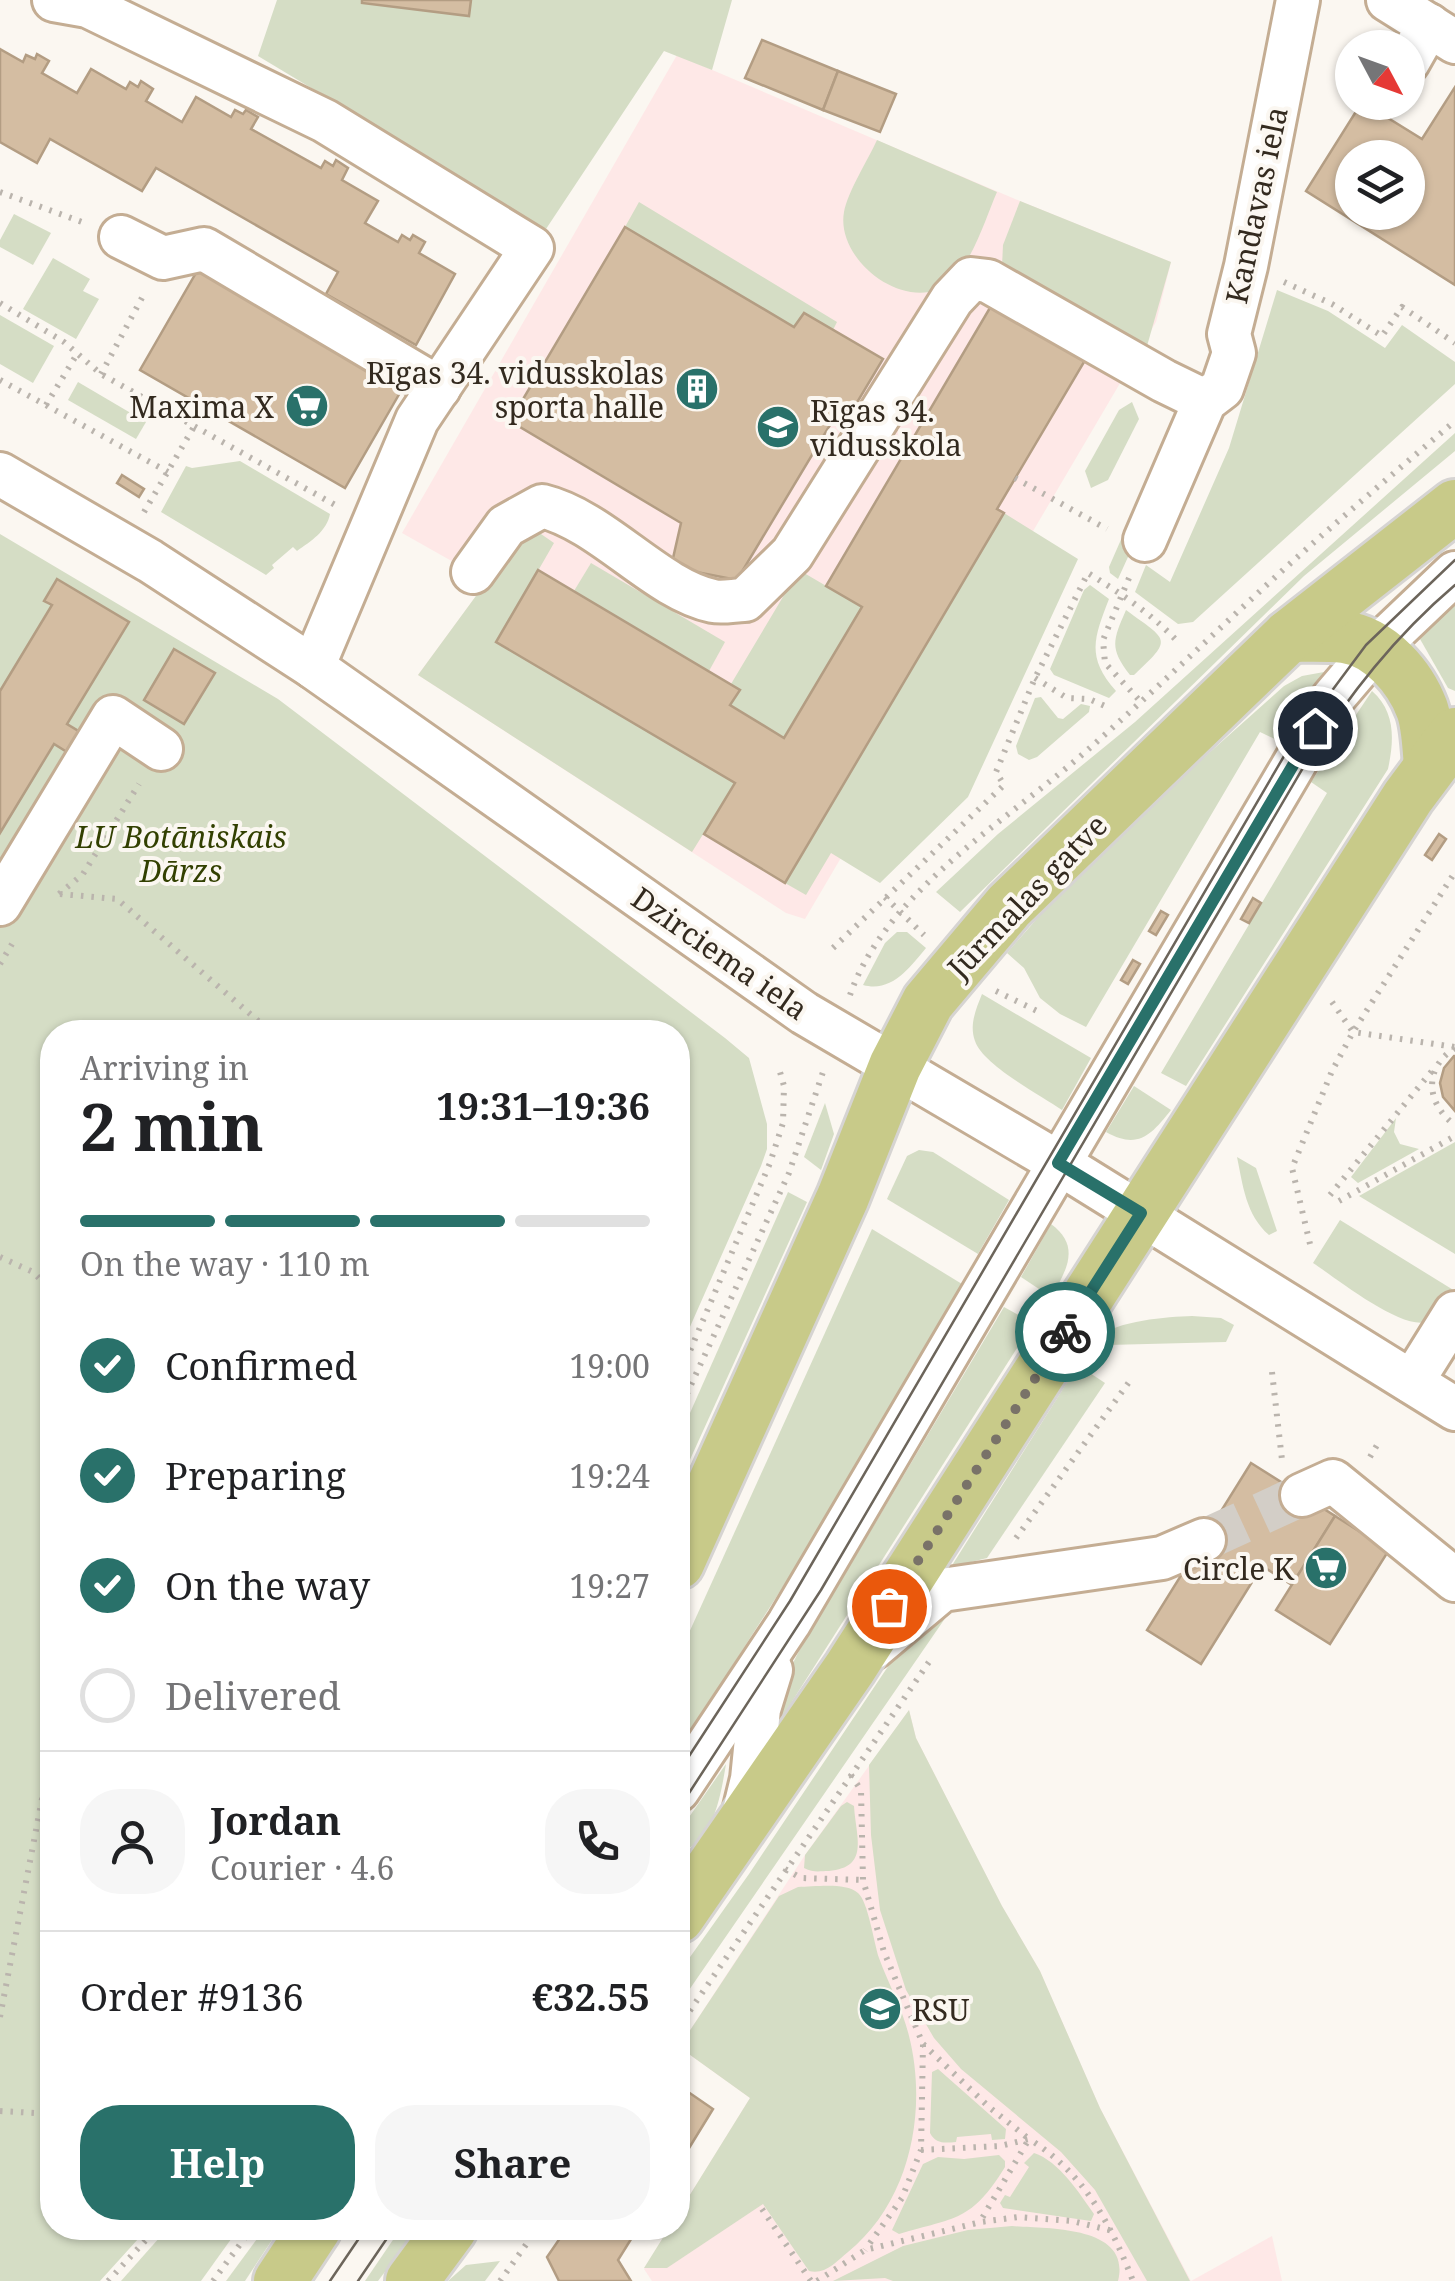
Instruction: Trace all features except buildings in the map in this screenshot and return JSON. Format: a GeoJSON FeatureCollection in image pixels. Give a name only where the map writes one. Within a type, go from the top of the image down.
{"type":"FeatureCollection","features":[{"type":"Feature","properties":{"kind":"main road","name":"Jūrmalas gatve"},"geometry":{"type":"LineString","coordinates":[[690,1536],[835,1214],[895,1066],[928,1002],[977,941],[1289,636],[1451,497]]}},
{"type":"Feature","properties":{"kind":"main road"},"geometry":{"type":"LineString","coordinates":[[690,1896],[710,1860],[850,1668],[1443,749],[1412,688],[1395,666],[1374,650],[1347,638],[1289,636]]}},
{"type":"Feature","properties":{"kind":"main road"},"geometry":{"type":"LineString","coordinates":[[280,2281],[307,2240]]}},
{"type":"Feature","properties":{"kind":"main road"},"geometry":{"type":"LineString","coordinates":[[412,2281],[443,2240]]}},
{"type":"Feature","properties":{"kind":"street"},"geometry":{"type":"LineString","coordinates":[[54,0],[88,6],[325,121],[532,248],[418,420],[313,667]]}},
{"type":"Feature","properties":{"kind":"street","name":"Kandavas iela"},"geometry":{"type":"LineString","coordinates":[[1127,535],[1206,402],[1222,388],[1234,353],[1229,334],[1298,0]]}},
{"type":"Feature","properties":{"kind":"street"},"geometry":{"type":"LineString","coordinates":[[1388,0],[1442,34]]}},
{"type":"Feature","properties":{"kind":"street"},"geometry":{"type":"LineString","coordinates":[[121,237],[163,258],[204,250],[439,388]]}},
{"type":"Feature","properties":{"kind":"street"},"geometry":{"type":"LineString","coordinates":[[473,572],[506,526],[542,506],[565,512],[678,586],[714,601],[745,600],[792,554],[952,299],[971,279],[988,280],[1206,402]]}},
{"type":"Feature","properties":{"kind":"street","name":"Dzirciema iela"},"geometry":{"type":"LineString","coordinates":[[0,474],[150,561],[313,667],[804,1013],[1141,1213],[1455,1409]]}},
{"type":"Feature","properties":{"kind":"street"},"geometry":{"type":"LineString","coordinates":[[690,1772],[789,1623],[1333,698],[1374,650],[1455,573]]}},
{"type":"Feature","properties":{"kind":"street"},"geometry":{"type":"LineString","coordinates":[[0,904],[114,717],[161,749]]}},
{"type":"Feature","properties":{"kind":"street"},"geometry":{"type":"LineString","coordinates":[[1412,1382],[1455,1313]]}},
{"type":"Feature","properties":{"kind":"street"},"geometry":{"type":"LineString","coordinates":[[1302,1495],[1333,1481],[1455,1580]]}},
{"type":"Feature","properties":{"kind":"street"},"geometry":{"type":"LineString","coordinates":[[850,1668],[942,1590],[1162,1558],[1204,1540]]}},
{"type":"Feature","properties":{"kind":"street"},"geometry":{"type":"LineString","coordinates":[[710,1860],[750,1789],[759,1710],[789,1623]]}},
{"type":"Feature","properties":{"kind":"path"},"geometry":{"type":"LineString","coordinates":[[0,192],[121,237]]}},
{"type":"Feature","properties":{"kind":"path"},"geometry":{"type":"LineString","coordinates":[[101,374],[163,258]]}},
{"type":"Feature","properties":{"kind":"path"},"geometry":{"type":"LineString","coordinates":[[0,303],[64,342],[101,374],[373,526]]}},
{"type":"Feature","properties":{"kind":"path"},"geometry":{"type":"LineString","coordinates":[[1332,304],[1382,336],[1402,307],[1455,343]]}},
{"type":"Feature","properties":{"kind":"path"},"geometry":{"type":"LineString","coordinates":[[46,405],[77,354]]}},
{"type":"Feature","properties":{"kind":"path"},"geometry":{"type":"LineString","coordinates":[[0,380],[168,472]]}},
{"type":"Feature","properties":{"kind":"path"},"geometry":{"type":"LineString","coordinates":[[854,982],[871,950],[896,918],[954,858],[1088,750],[1271,581],[1455,420]]}},
{"type":"Feature","properties":{"kind":"path"},"geometry":{"type":"LineString","coordinates":[[144,513],[195,425]]}},
{"type":"Feature","properties":{"kind":"path"},"geometry":{"type":"LineString","coordinates":[[1015,478],[1127,535],[1122,594],[1103,640],[1104,662],[1141,702]]}},
{"type":"Feature","properties":{"kind":"path"},"geometry":{"type":"LineString","coordinates":[[833,948],[1004,784],[996,772],[1035,678],[1088,573],[1122,594],[1178,642]]}},
{"type":"Feature","properties":{"kind":"path"},"geometry":{"type":"LineString","coordinates":[[1035,678],[1067,698],[1107,707]]}},
{"type":"Feature","properties":{"kind":"path"},"geometry":{"type":"LineString","coordinates":[[47,905],[83,874],[161,749]]}},
{"type":"Feature","properties":{"kind":"path"},"geometry":{"type":"LineString","coordinates":[[1310,1244],[1292,1168],[1332,1071],[1455,872]]}},
{"type":"Feature","properties":{"kind":"path"},"geometry":{"type":"LineString","coordinates":[[60,894],[117,899],[257,1020]]}},
{"type":"Feature","properties":{"kind":"path"},"geometry":{"type":"LineString","coordinates":[[1354,1032],[1455,1048]]}},
{"type":"Feature","properties":{"kind":"path"},"geometry":{"type":"LineString","coordinates":[[1330,1194],[1455,1048]]}},
{"type":"Feature","properties":{"kind":"path"},"geometry":{"type":"LineString","coordinates":[[1436,1066],[1431,1079],[1436,1106],[1455,1125]]}},
{"type":"Feature","properties":{"kind":"path"},"geometry":{"type":"LineString","coordinates":[[690,1350],[770,1164],[783,1123],[784,1086],[780,1072]]}},
{"type":"Feature","properties":{"kind":"path"},"geometry":{"type":"LineString","coordinates":[[690,1386],[789,1173],[816,1092]]}},
{"type":"Feature","properties":{"kind":"path"},"geometry":{"type":"LineString","coordinates":[[1339,1201],[1455,1136]]}},
{"type":"Feature","properties":{"kind":"path"},"geometry":{"type":"LineString","coordinates":[[0,1257],[40,1279]]}},
{"type":"Feature","properties":{"kind":"path"},"geometry":{"type":"LineString","coordinates":[[1272,1372],[1282,1460],[1302,1495]]}},
{"type":"Feature","properties":{"kind":"path"},"geometry":{"type":"LineString","coordinates":[[984,1583],[1129,1382]]}},
{"type":"Feature","properties":{"kind":"path"},"geometry":{"type":"LineString","coordinates":[[690,2010],[940,1647]]}},
{"type":"Feature","properties":{"kind":"path"},"geometry":{"type":"LineString","coordinates":[[851,1775],[861,1790],[863,1880],[884,1952],[924,2044],[989,2106],[1070,2171],[1114,2232],[1134,2281]]}},
{"type":"Feature","properties":{"kind":"path"},"geometry":{"type":"LineString","coordinates":[[0,2017],[40,1809]]}},
{"type":"Feature","properties":{"kind":"path"},"geometry":{"type":"LineString","coordinates":[[785,1870],[801,1878],[863,1880]]}},
{"type":"Feature","properties":{"kind":"path"},"geometry":{"type":"LineString","coordinates":[[865,2250],[902,2198],[921,2150],[924,2044]]}},
{"type":"Feature","properties":{"kind":"path"},"geometry":{"type":"LineString","coordinates":[[0,2111],[40,2113]]}},
{"type":"Feature","properties":{"kind":"path"},"geometry":{"type":"LineString","coordinates":[[921,2150],[1000,2146],[1030,2139]]}},
{"type":"Feature","properties":{"kind":"path"},"geometry":{"type":"LineString","coordinates":[[981,2222],[1030,2139]]}},
{"type":"Feature","properties":{"kind":"path"},"geometry":{"type":"LineString","coordinates":[[762,2209],[814,2281],[865,2250],[981,2222],[1018,2217],[1072,2222],[1114,2232]]}},
{"type":"Feature","properties":{"kind":"path"},"geometry":{"type":"LineString","coordinates":[[108,2281],[146,2240]]}},
{"type":"Feature","properties":{"kind":"path"},"geometry":{"type":"LineString","coordinates":[[213,2281],[243,2240]]}},
{"type":"Feature","properties":{"kind":"path"},"geometry":{"type":"LineString","coordinates":[[500,2281],[529,2240]]}},
{"type":"Feature","properties":{"kind":"shaded area","name":"Rīgas 34. vidusskola"},"geometry":{"type":"Polygon","coordinates":[[[677,55],[1171,262],[1156,322],[805,919],[786,913],[418,675],[487,581],[402,533],[677,55]]]}},
{"type":"Feature","properties":{"kind":"shaded area","name":"RSU"},"geometry":{"type":"Polygon","coordinates":[[[909,1710],[916,1738],[1002,1906],[1040,1971],[1100,2108],[1191,2281],[652,2281],[644,2269],[662,2240],[690,2240],[690,2195],[750,2098],[690,2055],[690,2030],[805,1855],[909,1710]]]}},
{"type":"Feature","properties":{"kind":"shaded area"},"geometry":{"type":"Polygon","coordinates":[[[1272,2236],[1282,2281],[1191,2281],[1272,2236]]]}},
{"type":"Feature","properties":{"kind":"green space"},"geometry":{"type":"Polygon","coordinates":[[[277,0],[732,0],[712,70],[664,51],[546,229],[258,56],[277,0]]]}},
{"type":"Feature","properties":{"kind":"green space"},"geometry":{"type":"Polygon","coordinates":[[[877,140],[997,192],[966,261],[948,284],[937,290],[920,293],[887,284],[871,273],[849,245],[844,229],[846,204],[877,140]]]}},
{"type":"Feature","properties":{"kind":"green space"},"geometry":{"type":"Polygon","coordinates":[[[1020,201],[1171,262],[1147,346],[1101,335],[1002,266],[1003,245],[1020,201]]]}},
{"type":"Feature","properties":{"kind":"green space"},"geometry":{"type":"Polygon","coordinates":[[[639,202],[837,322],[833,330],[804,313],[794,327],[625,227],[639,202]]]}},
{"type":"Feature","properties":{"kind":"green space"},"geometry":{"type":"Polygon","coordinates":[[[14,214],[51,233],[33,265],[0,247],[14,214]]]}},
{"type":"Feature","properties":{"kind":"green space"},"geometry":{"type":"Polygon","coordinates":[[[53,258],[90,279],[83,291],[99,299],[76,339],[23,309],[53,258]]]}},
{"type":"Feature","properties":{"kind":"green space"},"geometry":{"type":"Polygon","coordinates":[[[1277,290],[1328,311],[1385,348],[1402,325],[1455,362],[1455,384],[1193,622],[1178,624],[1135,592],[1146,565],[1170,582],[1229,448],[1277,290]]]}},
{"type":"Feature","properties":{"kind":"green space"},"geometry":{"type":"Polygon","coordinates":[[[0,315],[54,346],[33,383],[0,364],[0,315]]]}},
{"type":"Feature","properties":{"kind":"green space"},"geometry":{"type":"Polygon","coordinates":[[[78,382],[146,422],[136,439],[68,400],[78,382]]]}},
{"type":"Feature","properties":{"kind":"green space"},"geometry":{"type":"Polygon","coordinates":[[[1132,402],[1139,419],[1108,480],[1091,488],[1085,471],[1119,410],[1132,402]]]}},
{"type":"Feature","properties":{"kind":"green space"},"geometry":{"type":"Polygon","coordinates":[[[1455,433],[1455,451],[1304,576],[960,912],[936,892],[998,834],[1135,722],[1455,433]]]}},
{"type":"Feature","properties":{"kind":"green space"},"geometry":{"type":"Polygon","coordinates":[[[240,461],[330,514],[318,535],[297,551],[293,547],[266,575],[161,512],[186,466],[240,461]]]}},
{"type":"Feature","properties":{"kind":"green space"},"geometry":{"type":"Polygon","coordinates":[[[1137,503],[1144,503],[1148,513],[1118,579],[1109,567],[1137,503]]]}},
{"type":"Feature","properties":{"kind":"green space"},"geometry":{"type":"Polygon","coordinates":[[[1004,513],[1078,559],[968,797],[880,883],[831,853],[806,895],[785,883],[1004,513]]]}},
{"type":"Feature","properties":{"kind":"green space"},"geometry":{"type":"Polygon","coordinates":[[[528,525],[554,543],[497,642],[735,783],[692,852],[418,675],[528,525]]]}},
{"type":"Feature","properties":{"kind":"green space","name":"LU Botāniskais Dārzs"},"geometry":{"type":"Polygon","coordinates":[[[0,534],[278,699],[725,1038],[749,1058],[767,1124],[767,1149],[690,1327],[690,1020],[40,1020],[40,2240],[137,2240],[100,2281],[0,2281],[0,534]]]}},
{"type":"Feature","properties":{"kind":"green space"},"geometry":{"type":"Polygon","coordinates":[[[591,563],[725,642],[709,671],[574,591],[591,563]]]}},
{"type":"Feature","properties":{"kind":"green space"},"geometry":{"type":"Polygon","coordinates":[[[799,570],[862,607],[784,738],[730,705],[739,690],[731,684],[799,570]]]}},
{"type":"Feature","properties":{"kind":"green space"},"geometry":{"type":"Polygon","coordinates":[[[1090,585],[1109,599],[1096,647],[1100,668],[1116,691],[1109,698],[1054,675],[1050,669],[1084,590],[1090,585]]]}},
{"type":"Feature","properties":{"kind":"green space"},"geometry":{"type":"Polygon","coordinates":[[[1455,603],[1455,691],[1448,688],[1420,639],[1455,603]]]}},
{"type":"Feature","properties":{"kind":"green space"},"geometry":{"type":"Polygon","coordinates":[[[1126,610],[1161,640],[1156,654],[1134,675],[1119,658],[1115,644],[1126,610]]]}},
{"type":"Feature","properties":{"kind":"green space"},"geometry":{"type":"Polygon","coordinates":[[[1324,672],[1279,741],[1260,732],[1086,1027],[1040,998],[1024,968],[1007,953],[1106,848],[1284,686],[1302,676],[1324,672]]]}},
{"type":"Feature","properties":{"kind":"green space"},"geometry":{"type":"Polygon","coordinates":[[[1372,691],[1385,708],[1391,727],[1388,769],[1186,1086],[1161,1073],[1327,793],[1311,782],[1372,691]]]}},
{"type":"Feature","properties":{"kind":"green space"},"geometry":{"type":"Polygon","coordinates":[[[1041,697],[1058,718],[1063,719],[1081,704],[1090,706],[1089,712],[1029,760],[1018,754],[1016,746],[1035,698],[1041,697]]]}},
{"type":"Feature","properties":{"kind":"green space"},"geometry":{"type":"Polygon","coordinates":[[[897,932],[907,932],[926,948],[891,982],[863,985],[885,943],[897,932]]]}},
{"type":"Feature","properties":{"kind":"green space"},"geometry":{"type":"Polygon","coordinates":[[[982,994],[1091,1058],[1062,1110],[1000,1069],[980,1050],[973,1029],[982,994]]]}},
{"type":"Feature","properties":{"kind":"green space"},"geometry":{"type":"Polygon","coordinates":[[[1134,1086],[1171,1110],[1150,1133],[1127,1140],[1106,1132],[1134,1086]]]}},
{"type":"Feature","properties":{"kind":"green space"},"geometry":{"type":"Polygon","coordinates":[[[825,1103],[834,1134],[821,1170],[804,1157],[825,1103]]]}},
{"type":"Feature","properties":{"kind":"green space"},"geometry":{"type":"Polygon","coordinates":[[[1396,1118],[1394,1132],[1400,1144],[1419,1149],[1358,1183],[1351,1177],[1396,1118]]]}},
{"type":"Feature","properties":{"kind":"green space"},"geometry":{"type":"Polygon","coordinates":[[[1455,1142],[1455,1254],[1359,1196],[1455,1142]]]}},
{"type":"Feature","properties":{"kind":"green space"},"geometry":{"type":"Polygon","coordinates":[[[919,1150],[933,1152],[1009,1200],[978,1254],[887,1199],[907,1156],[919,1150]]]}},
{"type":"Feature","properties":{"kind":"green space"},"geometry":{"type":"Polygon","coordinates":[[[1237,1157],[1256,1168],[1277,1231],[1269,1235],[1250,1209],[1237,1157]]]}},
{"type":"Feature","properties":{"kind":"green space"},"geometry":{"type":"Polygon","coordinates":[[[788,1192],[807,1202],[690,1460],[690,1413],[788,1192]]]}},
{"type":"Feature","properties":{"kind":"green space"},"geometry":{"type":"Polygon","coordinates":[[[1340,1220],[1455,1291],[1441,1312],[1429,1321],[1404,1319],[1370,1302],[1313,1263],[1340,1220]]]}},
{"type":"Feature","properties":{"kind":"green space"},"geometry":{"type":"Polygon","coordinates":[[[1051,1224],[1066,1241],[1068,1259],[1051,1297],[1021,1277],[1051,1224]]]}},
{"type":"Feature","properties":{"kind":"green space"},"geometry":{"type":"Polygon","coordinates":[[[872,1229],[962,1284],[807,1549],[690,1732],[690,1631],[872,1229]]]}},
{"type":"Feature","properties":{"kind":"green space"},"geometry":{"type":"Polygon","coordinates":[[[1004,1307],[1033,1323],[779,1722],[776,1720],[788,1673],[799,1651],[1004,1307]]]}},
{"type":"Feature","properties":{"kind":"green space"},"geometry":{"type":"Polygon","coordinates":[[[1192,1316],[1221,1318],[1234,1325],[1226,1342],[1108,1345],[1098,1338],[1130,1323],[1192,1316]]]}},
{"type":"Feature","properties":{"kind":"green space"},"geometry":{"type":"Polygon","coordinates":[[[1078,1365],[1105,1383],[987,1558],[951,1567],[1078,1365]]]}},
{"type":"Feature","properties":{"kind":"green space"},"geometry":{"type":"Polygon","coordinates":[[[946,1617],[690,1989],[690,1957],[889,1665],[921,1628],[946,1617]]]}},
{"type":"Feature","properties":{"kind":"green space"},"geometry":{"type":"Polygon","coordinates":[[[909,1710],[916,1738],[1002,1906],[1040,1971],[1100,2108],[1190,2281],[1147,2281],[1095,2190],[1061,2152],[961,2069],[934,2038],[906,1990],[880,1910],[871,1835],[869,1765],[909,1710]]]}},
{"type":"Feature","properties":{"kind":"green space"},"geometry":{"type":"Polygon","coordinates":[[[726,1764],[713,1817],[690,1848],[690,1816],[726,1764]]]}},
{"type":"Feature","properties":{"kind":"green space"},"geometry":{"type":"Polygon","coordinates":[[[847,1802],[854,1806],[858,1840],[855,1857],[850,1864],[829,1871],[804,1868],[805,1855],[847,1802]]]}},
{"type":"Feature","properties":{"kind":"green space"},"geometry":{"type":"Polygon","coordinates":[[[798,1887],[846,1887],[858,1893],[865,1904],[879,1958],[906,2026],[914,2065],[914,2124],[900,2181],[869,2231],[835,2263],[820,2271],[809,2271],[763,2204],[667,2268],[644,2268],[662,2240],[690,2240],[690,2195],[750,2098],[690,2055],[690,2030],[779,1896],[798,1887]]]}},
{"type":"Feature","properties":{"kind":"green space"},"geometry":{"type":"Polygon","coordinates":[[[938,2069],[1006,2129],[1005,2139],[992,2140],[991,2134],[944,2142],[932,2137],[932,2072],[938,2069]]]}},
{"type":"Feature","properties":{"kind":"green space"},"geometry":{"type":"Polygon","coordinates":[[[1034,2153],[1068,2179],[1094,2214],[1091,2221],[1003,2208],[1000,2203],[1005,2195],[1010,2197],[1029,2167],[1024,2163],[1034,2153]]]}},
{"type":"Feature","properties":{"kind":"green space"},"geometry":{"type":"Polygon","coordinates":[[[999,2155],[1005,2167],[972,2208],[899,2234],[892,2230],[923,2164],[938,2157],[999,2155]]]}},
{"type":"Feature","properties":{"kind":"green space"},"geometry":{"type":"Polygon","coordinates":[[[1012,2226],[1065,2230],[1100,2240],[1112,2249],[1119,2263],[1118,2281],[833,2281],[903,2246],[968,2230],[1012,2226]]]}},
{"type":"Feature","properties":{"kind":"green space"},"geometry":{"type":"Polygon","coordinates":[[[157,2240],[230,2240],[201,2281],[121,2281],[157,2240]]]}},
{"type":"Feature","properties":{"kind":"green space"},"geometry":{"type":"Polygon","coordinates":[[[256,2240],[272,2240],[245,2281],[226,2281],[256,2240]]]}},
{"type":"Feature","properties":{"kind":"green space"},"geometry":{"type":"Polygon","coordinates":[[[393,2240],[409,2240],[378,2281],[365,2281],[393,2240]]]}},
{"type":"Feature","properties":{"kind":"green space"},"geometry":{"type":"Polygon","coordinates":[[[500,2261],[485,2281],[448,2281],[466,2265],[500,2261]]]}},
{"type":"Feature","properties":{"kind":"tunnel"},"geometry":{"type":"LineString","coordinates":[[1204,1540],[1302,1495]]}},
{"type":"Feature","properties":{"kind":"tram line"},"geometry":{"type":"LineString","coordinates":[[690,1755],[790,1601],[1287,751],[1366,645],[1455,560]]}},
{"type":"Feature","properties":{"kind":"tram line"},"geometry":{"type":"LineString","coordinates":[[690,1792],[821,1590],[1307,761],[1374,667],[1455,585]]}},
{"type":"Feature","properties":{"kind":"tram line"},"geometry":{"type":"LineString","coordinates":[[330,2281],[358,2240]]}},
{"type":"Feature","properties":{"kind":"tram line"},"geometry":{"type":"LineString","coordinates":[[358,2281],[386,2240]]}},
{"type":"Feature","properties":{"kind":"way so far"},"geometry":{"type":"LineString","coordinates":[[889,1606],[1065,1332]]}},
{"type":"Feature","properties":{"kind":"place","name":"Rīgas 34. vidusskolas sporta halle"},"geometry":{"type":"Point","coordinates":[697,389]}},
{"type":"Feature","properties":{"kind":"place","name":"Maxima X"},"geometry":{"type":"Point","coordinates":[307,406]}},
{"type":"Feature","properties":{"kind":"place","name":"Rīgas 34. vidusskola"},"geometry":{"type":"Point","coordinates":[778,427]}},
{"type":"Feature","properties":{"kind":"place","name":"Circle K"},"geometry":{"type":"Point","coordinates":[1326,1568]}},
{"type":"Feature","properties":{"kind":"place","name":"RSU"},"geometry":{"type":"Point","coordinates":[880,2009]}},
{"type":"Feature","properties":{"kind":"route"},"geometry":{"type":"LineString","coordinates":[[1065,1332],[1141,1213],[1058,1163],[1315,728]]}}]}
